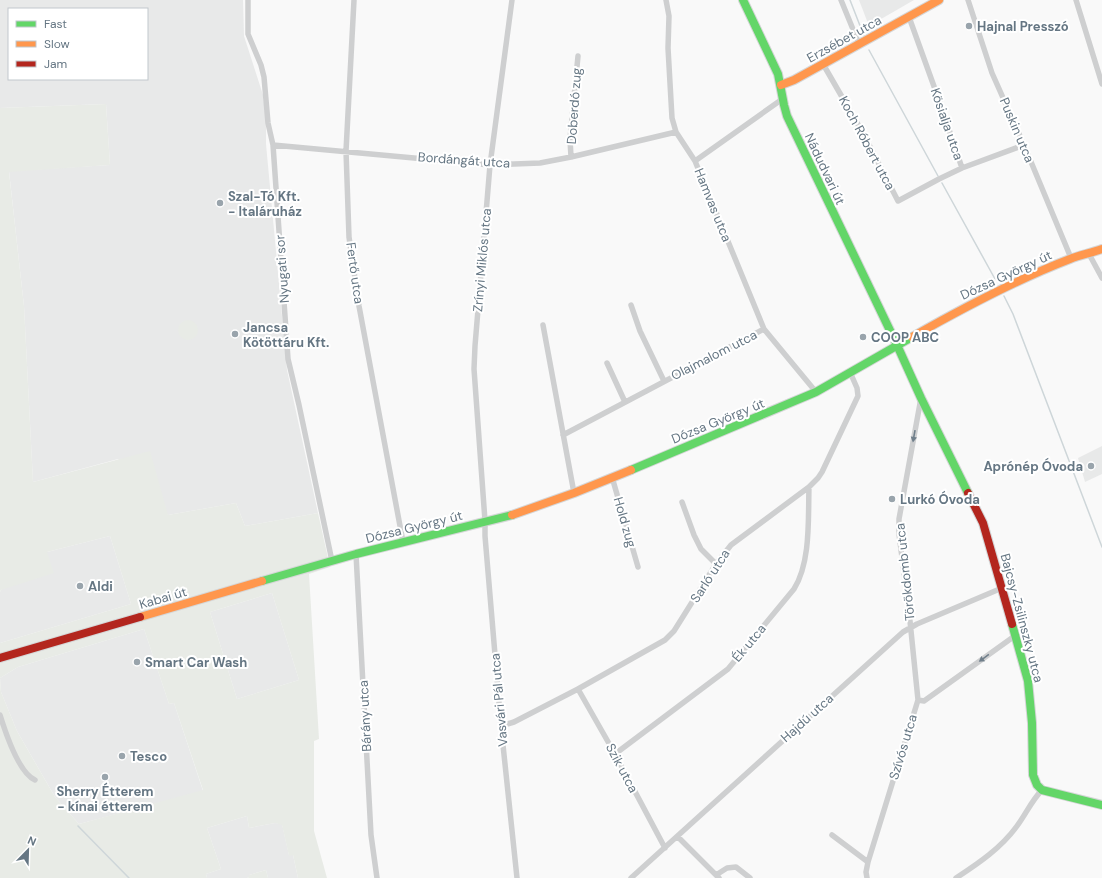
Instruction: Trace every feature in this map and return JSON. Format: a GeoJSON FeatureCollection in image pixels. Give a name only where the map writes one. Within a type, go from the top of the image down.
{"type":"FeatureCollection","features":[{"type":"Feature","properties":{"kind":"main road","name":"Nádudvari út"},"geometry":{"type":"LineString","coordinates":[[743,0],[778,74],[781,85],[781,100],[787,116],[897,345]]}},
{"type":"Feature","properties":{"kind":"main road","name":"Erzsébet utca"},"geometry":{"type":"LineString","coordinates":[[781,85],[794,80],[939,0]]}},
{"type":"Feature","properties":{"kind":"main road","name":"Dózsa György út"},"geometry":{"type":"LineString","coordinates":[[332,561],[514,514],[612,478],[816,392],[966,306],[1071,258],[1102,249]]}},
{"type":"Feature","properties":{"kind":"main road","name":"Bajcsy-Zsilinszky utca"},"geometry":{"type":"LineString","coordinates":[[897,345],[921,398],[983,523],[1028,681],[1031,698],[1035,783],[1037,787],[1042,790]]}},
{"type":"Feature","properties":{"kind":"main road","name":"Kabai út"},"geometry":{"type":"LineString","coordinates":[[0,658],[332,561]]}},
{"type":"Feature","properties":{"kind":"main road"},"geometry":{"type":"LineString","coordinates":[[1042,790],[1102,805]]}},
{"type":"Feature","properties":{"kind":"street","name":"Nyugati sor"},"geometry":{"type":"LineString","coordinates":[[248,0],[248,34],[261,65],[264,77],[268,123],[273,144],[288,359],[332,561]]}},
{"type":"Feature","properties":{"kind":"street","name":"Fertő utca"},"geometry":{"type":"LineString","coordinates":[[354,0],[346,151],[350,237],[358,298],[403,542]]}},
{"type":"Feature","properties":{"kind":"street","name":"Zrínyi Miklós utca"},"geometry":{"type":"LineString","coordinates":[[485,521],[474,369],[475,346],[490,165],[512,0]]}},
{"type":"Feature","properties":{"kind":"street","name":"Hamvas utca"},"geometry":{"type":"LineString","coordinates":[[666,0],[669,16],[668,48],[672,118],[676,132],[695,161],[764,329],[816,392]]}},
{"type":"Feature","properties":{"kind":"street"},"geometry":{"type":"LineString","coordinates":[[841,0],[859,44]]}},
{"type":"Feature","properties":{"kind":"street","name":"Puskin utca"},"geometry":{"type":"LineString","coordinates":[[968,0],[992,73],[1071,258]]}},
{"type":"Feature","properties":{"kind":"street"},"geometry":{"type":"LineString","coordinates":[[1076,0],[1102,84]]}},
{"type":"Feature","properties":{"kind":"street","name":"Kösialja utca"},"geometry":{"type":"LineString","coordinates":[[909,17],[962,168],[1024,145]]}},
{"type":"Feature","properties":{"kind":"street","name":"Doberdó zug"},"geometry":{"type":"LineString","coordinates":[[571,157],[570,139],[578,56]]}},
{"type":"Feature","properties":{"kind":"street","name":"Koch Róbert utca"},"geometry":{"type":"LineString","coordinates":[[823,64],[853,115],[898,201],[962,168]]}},
{"type":"Feature","properties":{"kind":"street"},"geometry":{"type":"LineString","coordinates":[[695,161],[781,100]]}},
{"type":"Feature","properties":{"kind":"street","name":"Bordángát utca"},"geometry":{"type":"LineString","coordinates":[[273,144],[490,165],[540,162],[571,157],[676,132]]}},
{"type":"Feature","properties":{"kind":"street"},"geometry":{"type":"LineString","coordinates":[[1090,253],[1102,278]]}},
{"type":"Feature","properties":{"kind":"street","name":"Olajmalom utca"},"geometry":{"type":"LineString","coordinates":[[631,305],[640,331],[664,381]]}},
{"type":"Feature","properties":{"kind":"street"},"geometry":{"type":"LineString","coordinates":[[543,326],[562,435],[574,493]]}},
{"type":"Feature","properties":{"kind":"street","name":"Olajmalom utca"},"geometry":{"type":"LineString","coordinates":[[562,435],[764,329]]}},
{"type":"Feature","properties":{"kind":"street"},"geometry":{"type":"LineString","coordinates":[[607,363],[625,402]]}},
{"type":"Feature","properties":{"kind":"street","name":"Sarló utca"},"geometry":{"type":"LineString","coordinates":[[502,726],[514,722],[578,689],[665,640],[674,631],[716,564],[731,545],[809,487],[822,472],[858,396],[857,388],[850,372]]}},
{"type":"Feature","properties":{"kind":"street","name":"Törökdomb utca"},"geometry":{"type":"LineString","coordinates":[[918,700],[911,627],[899,534],[899,519],[921,398]]}},
{"type":"Feature","properties":{"kind":"street","name":"Hold zug"},"geometry":{"type":"LineString","coordinates":[[612,478],[638,567]]}},
{"type":"Feature","properties":{"kind":"street","name":"Ék utca"},"geometry":{"type":"LineString","coordinates":[[614,754],[728,669],[794,589],[802,574],[806,554],[809,487]]}},
{"type":"Feature","properties":{"kind":"street"},"geometry":{"type":"LineString","coordinates":[[682,502],[694,535],[701,549],[716,564]]}},
{"type":"Feature","properties":{"kind":"street","name":"Vasvári Pál utca"},"geometry":{"type":"LineString","coordinates":[[485,521],[485,536],[502,726],[517,878]]}},
{"type":"Feature","properties":{"kind":"street","name":"Bárány utca"},"geometry":{"type":"LineString","coordinates":[[356,554],[371,835],[376,878]]}},
{"type":"Feature","properties":{"kind":"street","name":"Hajdú utca"},"geometry":{"type":"LineString","coordinates":[[631,878],[678,837],[845,683],[911,627],[1002,588]]}},
{"type":"Feature","properties":{"kind":"street","name":"Szívós utca"},"geometry":{"type":"LineString","coordinates":[[868,878],[866,872],[868,862],[918,700],[924,701],[1016,635]]}},
{"type":"Feature","properties":{"kind":"street","name":"Szik utca"},"geometry":{"type":"LineString","coordinates":[[578,689],[664,848]]}},
{"type":"Feature","properties":{"kind":"street"},"geometry":{"type":"LineString","coordinates":[[0,715],[8,740],[24,771],[29,777],[35,780]]}},
{"type":"Feature","properties":{"kind":"street"},"geometry":{"type":"LineString","coordinates":[[956,878],[977,865],[1004,841],[1016,827],[1042,790]]}},
{"type":"Feature","properties":{"kind":"street"},"geometry":{"type":"LineString","coordinates":[[832,835],[868,862]]}},
{"type":"Feature","properties":{"kind":"street"},"geometry":{"type":"LineString","coordinates":[[678,837],[717,876],[727,868],[736,867],[750,878]]}},
{"type":"Feature","properties":{"kind":"shaded area"},"geometry":{"type":"Polygon","coordinates":[[[0,0],[243,0],[244,36],[263,95],[266,122],[266,144],[287,370],[318,513],[245,526],[236,503],[168,515],[118,459],[33,482],[24,306],[9,171],[110,165],[106,104],[0,108],[0,0]]]}},
{"type":"Feature","properties":{"kind":"shaded area"},"geometry":{"type":"Polygon","coordinates":[[[859,0],[914,0],[869,26],[859,0]]]}},
{"type":"Feature","properties":{"kind":"shaded area"},"geometry":{"type":"Polygon","coordinates":[[[106,104],[110,165],[9,172],[24,306],[33,482],[150,451],[168,515],[236,503],[245,526],[318,513],[330,567],[309,574],[319,739],[314,741],[314,831],[327,878],[298,878],[293,855],[289,856],[282,825],[275,823],[249,828],[247,816],[207,828],[221,869],[206,874],[207,878],[0,878],[0,678],[0,643],[131,604],[110,536],[47,552],[54,573],[1,590],[0,592],[0,108],[106,104]],[[272,593],[210,612],[237,699],[299,680],[272,593]],[[144,629],[18,667],[0,678],[1,692],[17,731],[55,797],[79,824],[203,790],[174,703],[169,704],[144,629]]]}},
{"type":"Feature","properties":{"kind":"shaded area"},"geometry":{"type":"Polygon","coordinates":[[[188,320],[195,323],[198,330],[195,337],[188,340],[181,337],[178,330],[181,323],[188,320]]]}},
{"type":"Feature","properties":{"kind":"shaded area","name":"Aprónép Óvoda"},"geometry":{"type":"Polygon","coordinates":[[[1102,446],[1102,474],[1085,482],[1078,458],[1102,446]]]}},
{"type":"Feature","properties":{"kind":"shaded area"},"geometry":{"type":"Polygon","coordinates":[[[110,536],[131,604],[0,643],[1,590],[47,552],[110,536]]]}},
{"type":"Feature","properties":{"kind":"shaded area"},"geometry":{"type":"Polygon","coordinates":[[[272,593],[299,680],[237,699],[210,612],[272,593]]]}},
{"type":"Feature","properties":{"kind":"shaded area"},"geometry":{"type":"Polygon","coordinates":[[[144,629],[169,704],[174,703],[203,791],[79,824],[55,797],[17,731],[1,692],[0,678],[18,667],[144,629]]]}},
{"type":"Feature","properties":{"kind":"shaded area"},"geometry":{"type":"Polygon","coordinates":[[[247,816],[249,828],[275,823],[282,824],[289,855],[293,855],[298,878],[268,878],[266,870],[249,875],[247,878],[207,878],[206,874],[221,869],[207,828],[247,816]]]}},
{"type":"Feature","properties":{"kind":"shaded area"},"geometry":{"type":"Polygon","coordinates":[[[266,870],[268,878],[247,878],[249,875],[266,870]]]}},
{"type":"Feature","properties":{"kind":"waterway"},"geometry":{"type":"LineString","coordinates":[[850,0],[864,36]]}},
{"type":"Feature","properties":{"kind":"waterway"},"geometry":{"type":"LineString","coordinates":[[869,50],[938,176]]}},
{"type":"Feature","properties":{"kind":"waterway"},"geometry":{"type":"LineString","coordinates":[[942,183],[995,279]]}},
{"type":"Feature","properties":{"kind":"waterway"},"geometry":{"type":"LineString","coordinates":[[1004,296],[1013,314],[1102,547]]}},
{"type":"Feature","properties":{"kind":"waterway"},"geometry":{"type":"LineString","coordinates":[[78,826],[129,878]]}},
{"type":"Feature","properties":{"kind":"traffic: fast"},"geometry":{"type":"LineString","coordinates":[[743,0],[778,74],[787,116],[921,398],[968,493]]}},
{"type":"Feature","properties":{"kind":"traffic: fast"},"geometry":{"type":"LineString","coordinates":[[631,470],[816,392],[912,337]]}},
{"type":"Feature","properties":{"kind":"traffic: fast"},"geometry":{"type":"LineString","coordinates":[[262,581],[356,554],[512,515]]}},
{"type":"Feature","properties":{"kind":"traffic: fast"},"geometry":{"type":"LineString","coordinates":[[1012,624],[1028,681],[1032,723],[1033,775],[1037,785],[1042,790],[1102,805]]}},
{"type":"Feature","properties":{"kind":"traffic: slow"},"geometry":{"type":"LineString","coordinates":[[781,85],[794,80],[939,0]]}},
{"type":"Feature","properties":{"kind":"traffic: slow"},"geometry":{"type":"LineString","coordinates":[[912,337],[1009,285],[1050,267],[1102,249]]}},
{"type":"Feature","properties":{"kind":"traffic: slow"},"geometry":{"type":"LineString","coordinates":[[512,515],[574,493],[631,470]]}},
{"type":"Feature","properties":{"kind":"traffic: slow"},"geometry":{"type":"LineString","coordinates":[[140,617],[262,581]]}},
{"type":"Feature","properties":{"kind":"traffic: jam"},"geometry":{"type":"LineString","coordinates":[[968,493],[983,523],[1012,624]]}},
{"type":"Feature","properties":{"kind":"traffic: jam"},"geometry":{"type":"LineString","coordinates":[[0,658],[140,617]]}},
{"type":"Feature","properties":{"kind":"place","name":"Hajnal Presszó"},"geometry":{"type":"Point","coordinates":[969,26]}},
{"type":"Feature","properties":{"kind":"place","name":"Szal-Tó Kft. - Italáruház"},"geometry":{"type":"Point","coordinates":[220,203]}},
{"type":"Feature","properties":{"kind":"place","name":"Jancsa Kötöttáru Kft."},"geometry":{"type":"Point","coordinates":[235,334]}},
{"type":"Feature","properties":{"kind":"place","name":"COOP ABC"},"geometry":{"type":"Point","coordinates":[863,337]}},
{"type":"Feature","properties":{"kind":"place","name":"Aprónép Óvoda"},"geometry":{"type":"Point","coordinates":[1091,466]}},
{"type":"Feature","properties":{"kind":"place","name":"Lurkó Óvoda"},"geometry":{"type":"Point","coordinates":[892,499]}},
{"type":"Feature","properties":{"kind":"place","name":"Aldi"},"geometry":{"type":"Point","coordinates":[80,586]}},
{"type":"Feature","properties":{"kind":"place","name":"Smart Car Wash"},"geometry":{"type":"Point","coordinates":[137,662]}},
{"type":"Feature","properties":{"kind":"place","name":"Tesco"},"geometry":{"type":"Point","coordinates":[122,756]}},
{"type":"Feature","properties":{"kind":"place","name":"Sherry Étterem - kínai étterem"},"geometry":{"type":"Point","coordinates":[105,777]}}]}
